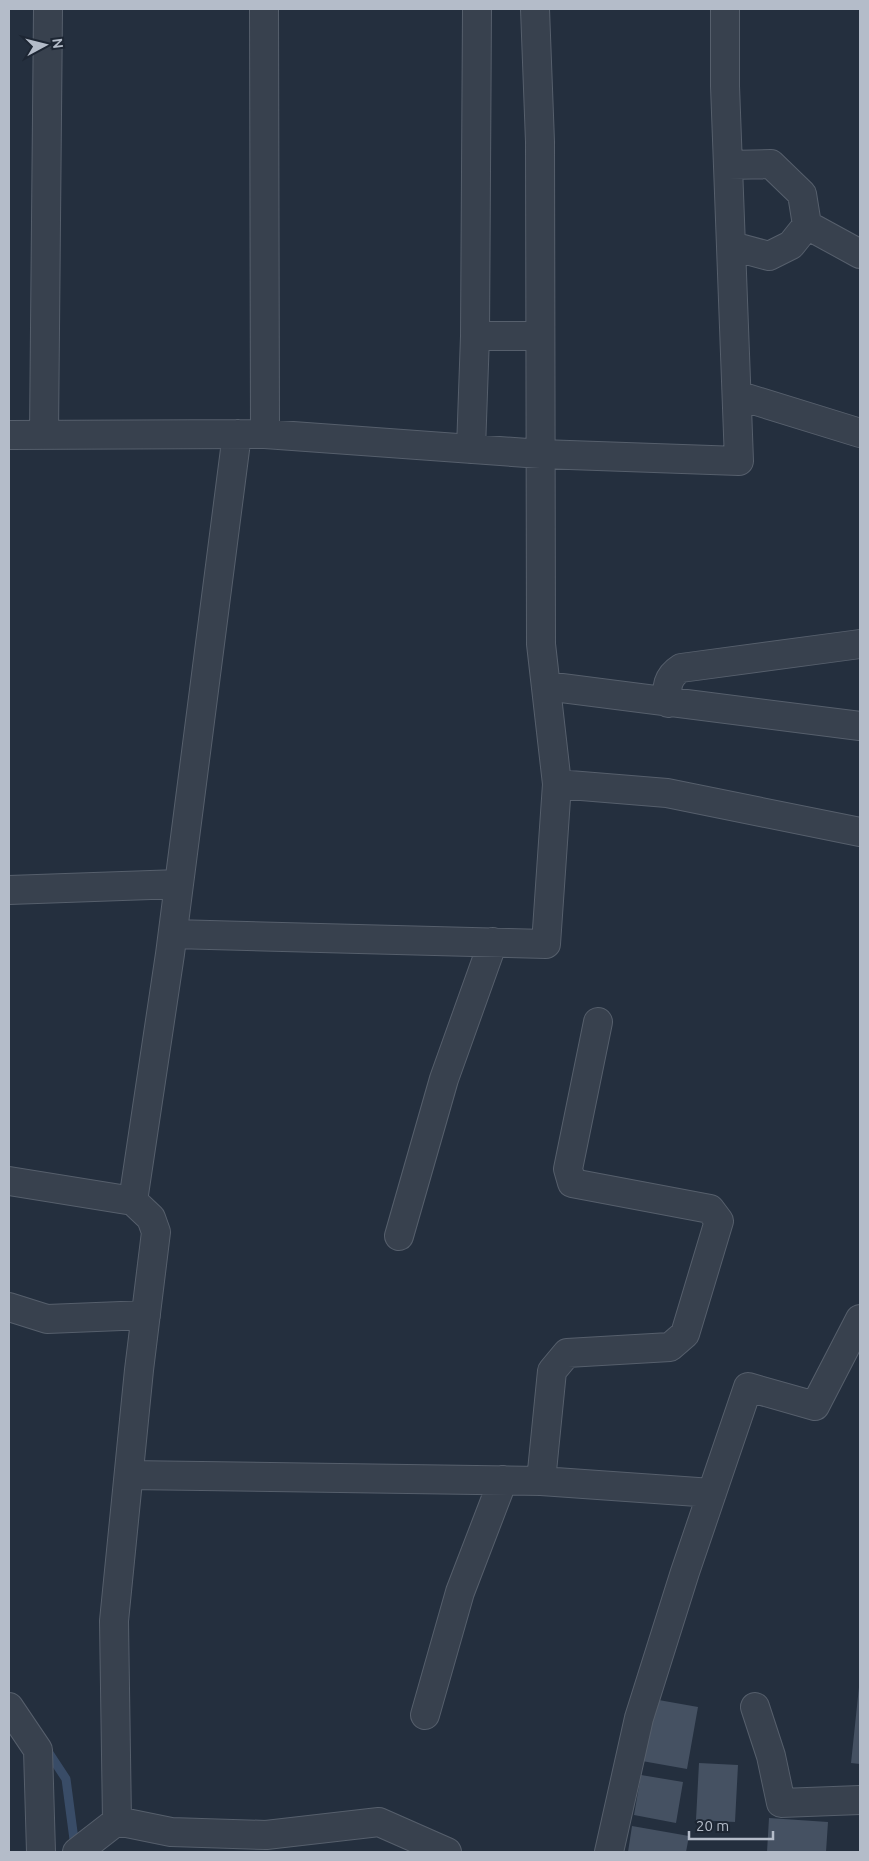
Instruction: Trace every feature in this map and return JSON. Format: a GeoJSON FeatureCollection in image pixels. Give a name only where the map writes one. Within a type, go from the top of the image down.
{"type":"FeatureCollection","features":[{"type":"Feature","properties":{"kind":"street"},"geometry":{"type":"LineString","coordinates":[[44,435],[48,9]]}},
{"type":"Feature","properties":{"kind":"street"},"geometry":{"type":"LineString","coordinates":[[264,9],[264,434]]}},
{"type":"Feature","properties":{"kind":"street"},"geometry":{"type":"LineString","coordinates":[[471,449],[476,336],[477,9]]}},
{"type":"Feature","properties":{"kind":"street"},"geometry":{"type":"LineString","coordinates":[[173,934],[546,944],[557,784],[541,644],[540,142],[535,9]]}},
{"type":"Feature","properties":{"kind":"street"},"geometry":{"type":"LineString","coordinates":[[9,435],[264,434],[541,454],[739,461],[725,86],[726,9]]}},
{"type":"Feature","properties":{"kind":"street"},"geometry":{"type":"LineString","coordinates":[[728,165],[771,164],[802,194],[807,225],[791,245],[769,256],[732,246]]}},
{"type":"Feature","properties":{"kind":"street"},"geometry":{"type":"LineString","coordinates":[[807,225],[860,254]]}},
{"type":"Feature","properties":{"kind":"street"},"geometry":{"type":"LineString","coordinates":[[476,336],[540,336]]}},
{"type":"Feature","properties":{"kind":"street"},"geometry":{"type":"LineString","coordinates":[[737,395],[860,433]]}},
{"type":"Feature","properties":{"kind":"street"},"geometry":{"type":"LineString","coordinates":[[133,1201],[180,884],[237,434]]}},
{"type":"Feature","properties":{"kind":"street"},"geometry":{"type":"LineString","coordinates":[[668,703],[666,689],[673,673],[681,668],[860,644]]}},
{"type":"Feature","properties":{"kind":"street"},"geometry":{"type":"LineString","coordinates":[[546,686],[860,726]]}},
{"type":"Feature","properties":{"kind":"street"},"geometry":{"type":"LineString","coordinates":[[557,784],[667,794],[860,832]]}},
{"type":"Feature","properties":{"kind":"street"},"geometry":{"type":"LineString","coordinates":[[9,890],[180,884]]}},
{"type":"Feature","properties":{"kind":"street"},"geometry":{"type":"LineString","coordinates":[[399,1236],[444,1079],[493,942]]}},
{"type":"Feature","properties":{"kind":"street"},"geometry":{"type":"LineString","coordinates":[[541,1481],[552,1371],[567,1353],[670,1347],[685,1334],[719,1221],[710,1209],[572,1183],[568,1169],[598,1022]]}},
{"type":"Feature","properties":{"kind":"street"},"geometry":{"type":"LineString","coordinates":[[9,1181],[133,1201],[151,1218],[156,1232],[114,1621],[117,1822]]}},
{"type":"Feature","properties":{"kind":"street"},"geometry":{"type":"LineString","coordinates":[[9,1307],[47,1318],[146,1315]]}},
{"type":"Feature","properties":{"kind":"street"},"geometry":{"type":"LineString","coordinates":[[609,1852],[639,1718],[748,1387],[815,1406],[860,1319]]}},
{"type":"Feature","properties":{"kind":"street"},"geometry":{"type":"LineString","coordinates":[[129,1475],[541,1481],[712,1493]]}},
{"type":"Feature","properties":{"kind":"street"},"geometry":{"type":"LineString","coordinates":[[426,1715],[460,1592],[503,1480]]}},
{"type":"Feature","properties":{"kind":"street"},"geometry":{"type":"LineString","coordinates":[[9,1707],[38,1750],[41,1852]]}},
{"type":"Feature","properties":{"kind":"street"},"geometry":{"type":"LineString","coordinates":[[755,1707],[771,1756],[781,1803],[860,1800]]}},
{"type":"Feature","properties":{"kind":"street"},"geometry":{"type":"LineString","coordinates":[[82,1848],[117,1822],[171,1832],[266,1835],[379,1822],[447,1852]]}},
{"type":"Feature","properties":{"kind":"building"},"geometry":{"type":"Polygon","coordinates":[[[860,1687],[860,1764],[851,1763],[860,1687]]]}},
{"type":"Feature","properties":{"kind":"building"},"geometry":{"type":"Polygon","coordinates":[[[653,1699],[698,1707],[687,1769],[642,1761],[653,1699]]]}},
{"type":"Feature","properties":{"kind":"building"},"geometry":{"type":"Polygon","coordinates":[[[699,1763],[738,1765],[735,1822],[696,1820],[699,1763]]]}},
{"type":"Feature","properties":{"kind":"building"},"geometry":{"type":"Polygon","coordinates":[[[641,1775],[683,1782],[676,1823],[634,1815],[641,1775]]]}},
{"type":"Feature","properties":{"kind":"building"},"geometry":{"type":"Polygon","coordinates":[[[769,1818],[828,1822],[826,1852],[767,1852],[769,1818]]]}},
{"type":"Feature","properties":{"kind":"building"},"geometry":{"type":"Polygon","coordinates":[[[632,1826],[689,1836],[686,1852],[628,1852],[632,1826]]]}},
{"type":"Feature","properties":{"kind":"waterway"},"geometry":{"type":"LineString","coordinates":[[45,1747],[66,1779],[75,1847]]}}]}
